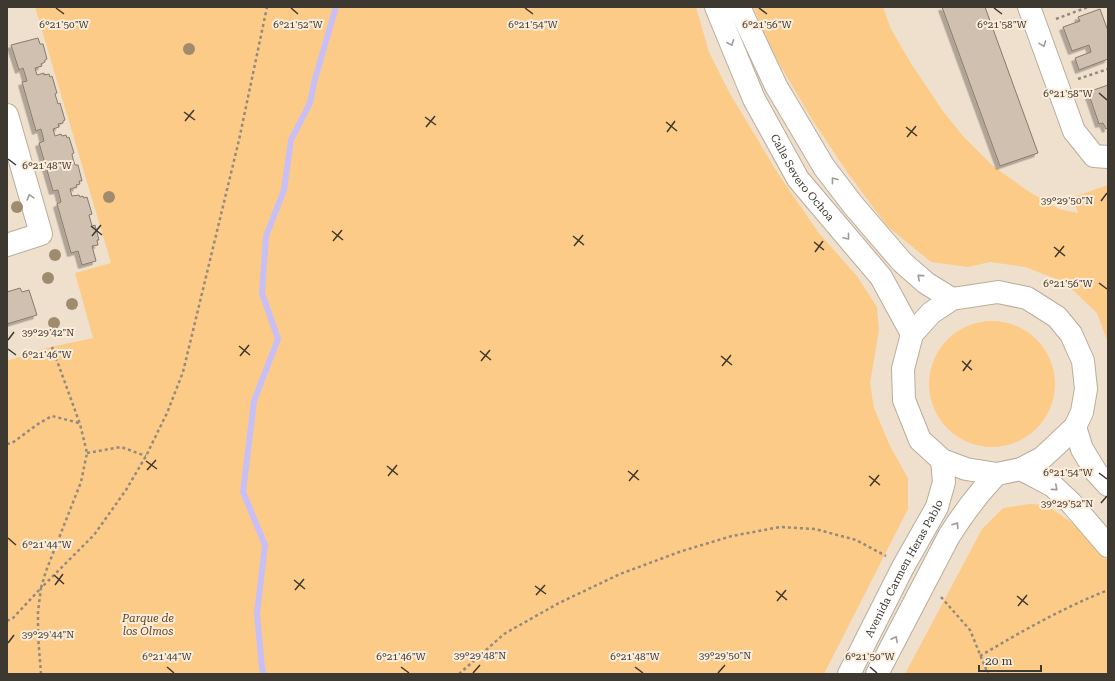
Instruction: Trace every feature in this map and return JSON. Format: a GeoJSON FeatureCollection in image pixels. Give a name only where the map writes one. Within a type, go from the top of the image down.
{"type":"FeatureCollection","features":[{"type":"Feature","properties":{"kind":"main road","name":"Calle Severo Ochoa"},"geometry":{"type":"LineString","coordinates":[[716,7],[754,99],[798,179],[881,277],[912,334]]}},
{"type":"Feature","properties":{"kind":"main road"},"geometry":{"type":"LineString","coordinates":[[739,7],[776,86],[824,167],[853,205],[902,262],[926,283],[952,299]]}},
{"type":"Feature","properties":{"kind":"main road"},"geometry":{"type":"LineString","coordinates":[[1033,17],[1074,131],[1101,156]]}},
{"type":"Feature","properties":{"kind":"main road"},"geometry":{"type":"LineString","coordinates":[[7,115],[41,234],[7,246]]}},
{"type":"Feature","properties":{"kind":"main road"},"geometry":{"type":"LineString","coordinates":[[998,292],[1027,298],[1057,317],[1071,334],[1083,361],[1086,389],[1082,412],[1075,426],[1042,458],[1021,469],[997,474],[966,469],[942,460],[920,440],[904,400],[903,369],[912,334],[931,313],[952,299],[998,292]]}},
{"type":"Feature","properties":{"kind":"main road"},"geometry":{"type":"LineString","coordinates":[[1075,426],[1082,449],[1096,472],[1108,485]]}},
{"type":"Feature","properties":{"kind":"main road","name":"Avenida Carmen Heras Pablo"},"geometry":{"type":"LineString","coordinates":[[849,674],[903,567],[937,507],[944,482],[942,460]]}},
{"type":"Feature","properties":{"kind":"main road"},"geometry":{"type":"LineString","coordinates":[[1021,469],[1053,486],[1071,503],[1108,546]]}},
{"type":"Feature","properties":{"kind":"main road"},"geometry":{"type":"LineString","coordinates":[[877,674],[949,536],[982,488],[997,474]]}},
{"type":"Feature","properties":{"kind":"path"},"geometry":{"type":"LineString","coordinates":[[7,621],[13,618],[94,535],[126,490],[146,456],[167,413],[183,372],[239,140],[267,7]]}},
{"type":"Feature","properties":{"kind":"path"},"geometry":{"type":"LineString","coordinates":[[1033,17],[1088,7]]}},
{"type":"Feature","properties":{"kind":"path"},"geometry":{"type":"LineString","coordinates":[[1058,86],[1108,69]]}},
{"type":"Feature","properties":{"kind":"path"},"geometry":{"type":"LineString","coordinates":[[41,674],[38,612],[41,588],[46,571],[81,482],[87,453],[80,424],[52,347]]}},
{"type":"Feature","properties":{"kind":"path"},"geometry":{"type":"LineString","coordinates":[[7,444],[12,443],[38,424],[52,416],[80,424]]}},
{"type":"Feature","properties":{"kind":"path"},"geometry":{"type":"LineString","coordinates":[[87,453],[121,447],[146,456]]}},
{"type":"Feature","properties":{"kind":"path"},"geometry":{"type":"LineString","coordinates":[[459,674],[504,634],[559,603],[620,574],[682,550],[732,536],[780,527],[815,529],[856,540],[903,567]]}},
{"type":"Feature","properties":{"kind":"path"},"geometry":{"type":"LineString","coordinates":[[926,580],[970,630],[988,674]]}},
{"type":"Feature","properties":{"kind":"path"},"geometry":{"type":"LineString","coordinates":[[980,656],[1018,633],[1076,603],[1108,590]]}},
{"type":"Feature","properties":{"kind":"green space","name":"Parque de los Olmos"},"geometry":{"type":"Polygon","coordinates":[[[35,7],[696,7],[709,52],[729,92],[777,172],[818,232],[857,276],[877,307],[879,331],[870,383],[874,408],[890,446],[908,478],[908,509],[824,674],[7,674],[7,361],[46,348],[93,338],[75,273],[111,263],[35,7]]]}},
{"type":"Feature","properties":{"kind":"green space"},"geometry":{"type":"Polygon","coordinates":[[[753,7],[883,7],[891,29],[912,65],[943,111],[963,136],[993,166],[1028,191],[1059,209],[1078,213],[1073,197],[1108,185],[1108,343],[1097,313],[1064,282],[1025,267],[990,262],[968,267],[931,262],[887,226],[847,172],[813,121],[777,60],[753,7]]]}},
{"type":"Feature","properties":{"kind":"green space"},"geometry":{"type":"Polygon","coordinates":[[[986,321],[998,321],[1016,325],[1037,339],[1051,360],[1055,384],[1051,408],[1037,429],[1016,443],[998,447],[986,447],[968,443],[947,429],[933,408],[929,390],[929,378],[933,360],[947,339],[968,325],[986,321]]]}},
{"type":"Feature","properties":{"kind":"green space"},"geometry":{"type":"Polygon","coordinates":[[[1029,504],[1046,505],[1078,527],[1108,561],[1108,674],[905,674],[982,529],[1003,508],[1029,504]]]}},
{"type":"Feature","properties":{"kind":"building"},"geometry":{"type":"Polygon","coordinates":[[[942,7],[985,7],[1038,153],[1000,166],[942,7]]]}},
{"type":"Feature","properties":{"kind":"building"},"geometry":{"type":"Polygon","coordinates":[[[1100,9],[1108,31],[1108,59],[1079,70],[1075,58],[1091,52],[1089,45],[1072,51],[1063,27],[1080,21],[1078,17],[1100,9]]]}},
{"type":"Feature","properties":{"kind":"building"},"geometry":{"type":"Polygon","coordinates":[[[38,38],[40,44],[43,44],[47,59],[41,64],[42,66],[35,68],[37,75],[44,73],[44,75],[49,74],[50,77],[52,76],[57,93],[55,94],[58,104],[60,103],[65,120],[63,123],[58,124],[59,127],[53,129],[55,136],[61,134],[62,136],[66,135],[67,138],[69,137],[74,153],[72,154],[73,159],[75,165],[78,165],[82,181],[79,181],[80,184],[76,185],[77,187],[70,189],[72,196],[79,195],[80,197],[83,196],[84,198],[87,197],[92,214],[89,215],[92,226],[95,225],[99,240],[97,240],[98,245],[92,246],[96,261],[82,265],[78,251],[71,253],[57,204],[61,202],[58,190],[53,191],[39,143],[44,141],[41,129],[36,131],[22,82],[27,81],[23,68],[19,70],[11,45],[38,38]]]}},
{"type":"Feature","properties":{"kind":"building"},"geometry":{"type":"Polygon","coordinates":[[[1108,85],[1108,128],[1106,129],[1103,123],[1099,124],[1088,92],[1108,85]]]}},
{"type":"Feature","properties":{"kind":"building"},"geometry":{"type":"Polygon","coordinates":[[[20,288],[22,292],[29,290],[37,315],[7,324],[7,292],[20,288]]]}},
{"type":"Feature","properties":{"kind":"waterway"},"geometry":{"type":"LineString","coordinates":[[264,674],[262,668],[257,614],[265,545],[243,492],[254,401],[278,339],[262,293],[266,236],[284,190],[291,140],[310,103],[315,79],[336,7]]}}]}
